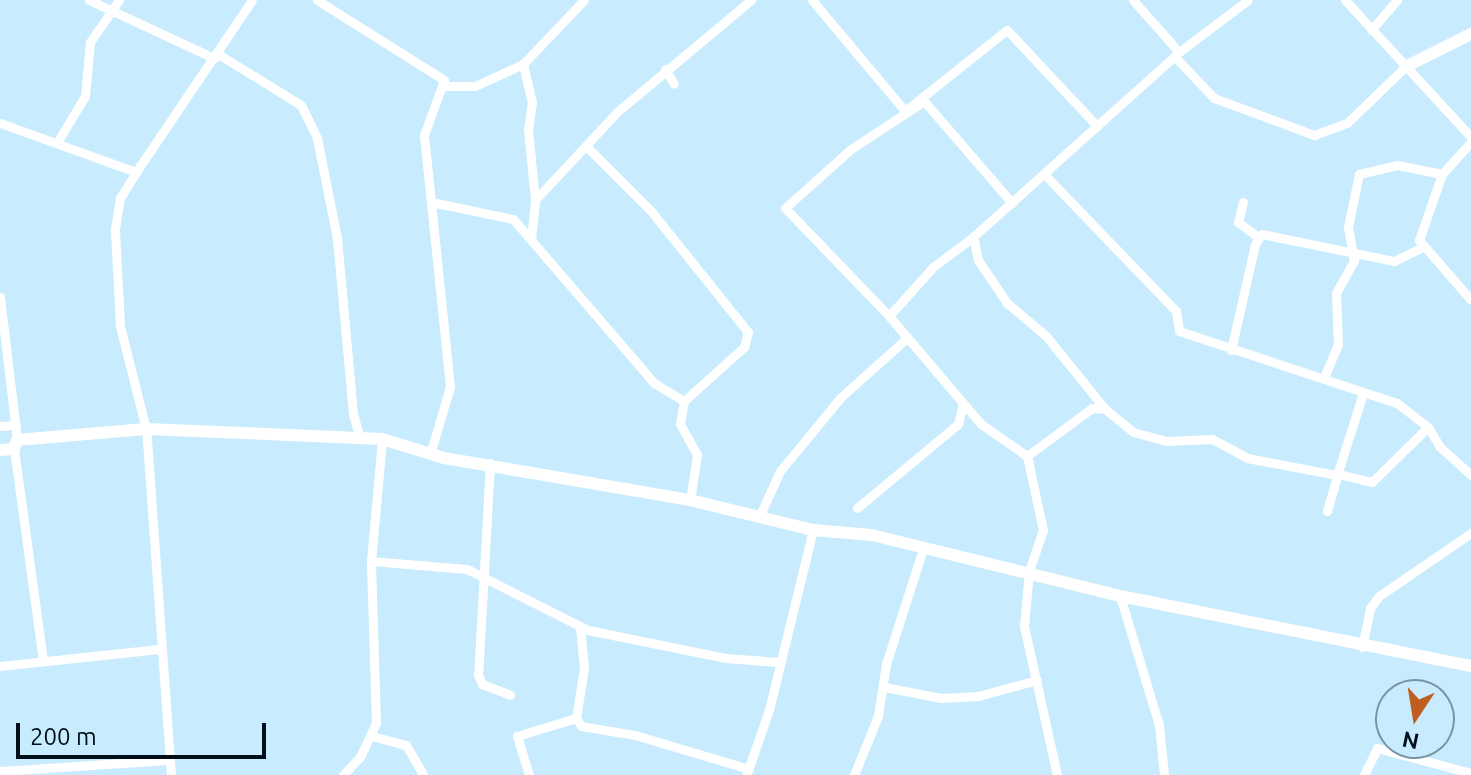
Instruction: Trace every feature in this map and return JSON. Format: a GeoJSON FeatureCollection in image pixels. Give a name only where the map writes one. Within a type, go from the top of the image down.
{"type":"FeatureCollection","features":[{"type":"Feature","properties":{"kind":"street"},"geometry":{"type":"LineString","coordinates":[[89,0],[216,56],[301,105],[317,138],[337,238],[353,414],[360,438]]}},
{"type":"Feature","properties":{"kind":"street"},"geometry":{"type":"LineString","coordinates":[[58,141],[85,96],[85,53],[119,0]]}},
{"type":"Feature","properties":{"kind":"street"},"geometry":{"type":"LineString","coordinates":[[171,775],[159,649],[146,429],[120,326],[114,270],[120,198],[252,0]]}},
{"type":"Feature","properties":{"kind":"street"},"geometry":{"type":"LineString","coordinates":[[317,0],[439,74],[445,86],[424,135],[450,387],[430,454]]}},
{"type":"Feature","properties":{"kind":"street"},"geometry":{"type":"LineString","coordinates":[[445,86],[475,86],[523,64],[573,4],[584,0]]}},
{"type":"Feature","properties":{"kind":"street"},"geometry":{"type":"LineString","coordinates":[[513,219],[534,205],[617,112],[751,0]]}},
{"type":"Feature","properties":{"kind":"street"},"geometry":{"type":"LineString","coordinates":[[812,0],[905,111],[924,101],[948,74],[1007,30],[1097,126]]}},
{"type":"Feature","properties":{"kind":"street"},"geometry":{"type":"LineString","coordinates":[[1133,0],[1214,98],[1314,135],[1347,123],[1405,67],[1471,34]]}},
{"type":"Feature","properties":{"kind":"street"},"geometry":{"type":"LineString","coordinates":[[889,316],[933,267],[1045,175],[1177,55],[1248,0]]}},
{"type":"Feature","properties":{"kind":"street"},"geometry":{"type":"LineString","coordinates":[[1345,0],[1471,140],[1442,174],[1419,240],[1471,300]]}},
{"type":"Feature","properties":{"kind":"street"},"geometry":{"type":"LineString","coordinates":[[1371,30],[1397,0]]}},
{"type":"Feature","properties":{"kind":"street"},"geometry":{"type":"LineString","coordinates":[[523,64],[532,102],[528,129],[534,205],[531,239]]}},
{"type":"Feature","properties":{"kind":"street"},"geometry":{"type":"LineString","coordinates":[[665,69],[674,84]]}},
{"type":"Feature","properties":{"kind":"street"},"geometry":{"type":"LineString","coordinates":[[1012,203],[924,101],[851,149],[785,208],[889,316],[981,424],[1027,456],[1043,530],[1029,571],[1024,626],[1057,775]]}},
{"type":"Feature","properties":{"kind":"street"},"geometry":{"type":"LineString","coordinates":[[0,123],[58,141],[136,172]]}},
{"type":"Feature","properties":{"kind":"street"},"geometry":{"type":"LineString","coordinates":[[588,148],[651,211],[748,332],[744,347],[684,401],[680,424],[697,455],[690,500]]}},
{"type":"Feature","properties":{"kind":"street"},"geometry":{"type":"LineString","coordinates":[[1325,375],[1338,345],[1336,293],[1352,267],[1353,252],[1348,227],[1359,174],[1397,165],[1442,174]]}},
{"type":"Feature","properties":{"kind":"street"},"geometry":{"type":"LineString","coordinates":[[1045,175],[1176,311],[1179,331],[1231,350],[1325,375],[1363,393],[1397,403],[1428,427],[1440,447],[1471,475]]}},
{"type":"Feature","properties":{"kind":"street"},"geometry":{"type":"LineString","coordinates":[[431,202],[513,219],[654,383],[684,401]]}},
{"type":"Feature","properties":{"kind":"street"},"geometry":{"type":"LineString","coordinates":[[1243,202],[1238,222],[1258,237]]}},
{"type":"Feature","properties":{"kind":"street"},"geometry":{"type":"LineString","coordinates":[[1258,237],[1268,234],[1394,261],[1423,247]]}},
{"type":"Feature","properties":{"kind":"street"},"geometry":{"type":"LineString","coordinates":[[973,237],[978,260],[1007,303],[1046,336],[1105,409],[1133,432],[1167,441],[1212,439],[1247,458],[1372,482],[1428,427]]}},
{"type":"Feature","properties":{"kind":"street"},"geometry":{"type":"LineString","coordinates":[[1231,350],[1258,237]]}},
{"type":"Feature","properties":{"kind":"street"},"geometry":{"type":"LineString","coordinates":[[0,297],[43,660]]}},
{"type":"Feature","properties":{"kind":"street"},"geometry":{"type":"LineString","coordinates":[[759,517],[780,471],[800,446],[841,397],[907,338]]}},
{"type":"Feature","properties":{"kind":"street"},"geometry":{"type":"LineString","coordinates":[[1327,511],[1363,393]]}},
{"type":"Feature","properties":{"kind":"street"},"geometry":{"type":"LineString","coordinates":[[857,508],[958,424],[963,404]]}},
{"type":"Feature","properties":{"kind":"street"},"geometry":{"type":"LineString","coordinates":[[1027,456],[1092,408],[1105,409]]}},
{"type":"Feature","properties":{"kind":"street"},"geometry":{"type":"LineString","coordinates":[[958,424],[981,424]]}},
{"type":"Feature","properties":{"kind":"street"},"geometry":{"type":"LineString","coordinates":[[0,426],[16,425]]}},
{"type":"Feature","properties":{"kind":"street"},"geometry":{"type":"LineString","coordinates":[[0,450],[15,444],[146,429],[382,439],[430,454],[690,500],[813,530],[872,535],[1029,571],[1120,596],[1362,647],[1471,666]]}},
{"type":"Feature","properties":{"kind":"street"},"geometry":{"type":"LineString","coordinates":[[343,775],[372,736],[378,710],[371,561],[382,439]]}},
{"type":"Feature","properties":{"kind":"street"},"geometry":{"type":"LineString","coordinates":[[490,463],[479,680],[510,695]]}},
{"type":"Feature","properties":{"kind":"street"},"geometry":{"type":"LineString","coordinates":[[576,718],[592,731],[635,735],[748,772],[769,710],[778,662],[813,530]]}},
{"type":"Feature","properties":{"kind":"street"},"geometry":{"type":"LineString","coordinates":[[1362,647],[1370,608],[1379,596],[1471,533]]}},
{"type":"Feature","properties":{"kind":"street"},"geometry":{"type":"LineString","coordinates":[[854,775],[878,716],[923,549]]}},
{"type":"Feature","properties":{"kind":"street"},"geometry":{"type":"LineString","coordinates":[[371,561],[467,569],[580,627],[726,658],[778,662]]}},
{"type":"Feature","properties":{"kind":"street"},"geometry":{"type":"LineString","coordinates":[[1120,596],[1159,725],[1164,775]]}},
{"type":"Feature","properties":{"kind":"street"},"geometry":{"type":"LineString","coordinates":[[576,718],[584,668],[580,627]]}},
{"type":"Feature","properties":{"kind":"street"},"geometry":{"type":"LineString","coordinates":[[0,666],[159,649]]}},
{"type":"Feature","properties":{"kind":"street"},"geometry":{"type":"LineString","coordinates":[[884,687],[941,698],[978,696],[1037,680]]}},
{"type":"Feature","properties":{"kind":"street"},"geometry":{"type":"LineString","coordinates":[[529,775],[517,736],[576,718]]}},
{"type":"Feature","properties":{"kind":"street"},"geometry":{"type":"LineString","coordinates":[[372,736],[406,745],[423,775]]}},
{"type":"Feature","properties":{"kind":"street"},"geometry":{"type":"LineString","coordinates":[[1364,775],[1377,748],[1471,773]]}},
{"type":"Feature","properties":{"kind":"street"},"geometry":{"type":"LineString","coordinates":[[0,771],[169,760]]}}]}
